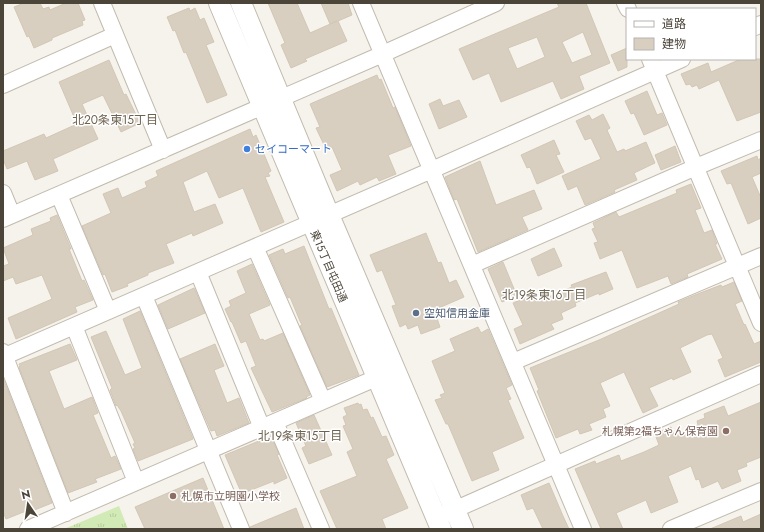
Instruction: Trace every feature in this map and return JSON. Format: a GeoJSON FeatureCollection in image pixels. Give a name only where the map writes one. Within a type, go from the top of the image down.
{"type":"FeatureCollection","features":[{"type":"Feature","properties":{"kind":"street"},"geometry":{"type":"LineString","coordinates":[[102,3],[163,150]]}},
{"type":"Feature","properties":{"kind":"street","name":"東15丁目屯田通"},"geometry":{"type":"LineString","coordinates":[[218,3],[263,105],[273,134],[439,524]]}},
{"type":"Feature","properties":{"kind":"street","name":"東15丁目屯田通"},"geometry":{"type":"LineString","coordinates":[[241,3],[329,215],[463,529]]}},
{"type":"Feature","properties":{"kind":"street"},"geometry":{"type":"LineString","coordinates":[[361,3],[583,529]]}},
{"type":"Feature","properties":{"kind":"street"},"geometry":{"type":"LineString","coordinates":[[3,193],[8,217],[263,105],[382,55],[496,3]]}},
{"type":"Feature","properties":{"kind":"street"},"geometry":{"type":"LineString","coordinates":[[3,85],[115,35]]}},
{"type":"Feature","properties":{"kind":"street"},"geometry":{"type":"LineString","coordinates":[[66,512],[4,355],[144,296],[432,170],[653,65],[677,60]]}},
{"type":"Feature","properties":{"kind":"street"},"geometry":{"type":"LineString","coordinates":[[653,65],[761,323]]}},
{"type":"Feature","properties":{"kind":"street"},"geometry":{"type":"LineString","coordinates":[[472,265],[761,140]]}},
{"type":"Feature","properties":{"kind":"street"},"geometry":{"type":"LineString","coordinates":[[59,195],[108,311]]}},
{"type":"Feature","properties":{"kind":"street"},"geometry":{"type":"LineString","coordinates":[[255,247],[322,402]]}},
{"type":"Feature","properties":{"kind":"street"},"geometry":{"type":"LineString","coordinates":[[513,362],[761,256]]}},
{"type":"Feature","properties":{"kind":"street"},"geometry":{"type":"LineString","coordinates":[[198,272],[269,425],[321,529]]}},
{"type":"Feature","properties":{"kind":"street"},"geometry":{"type":"LineString","coordinates":[[144,296],[242,529]]}},
{"type":"Feature","properties":{"kind":"street"},"geometry":{"type":"LineString","coordinates":[[74,326],[136,482]]}},
{"type":"Feature","properties":{"kind":"street"},"geometry":{"type":"LineString","coordinates":[[439,524],[455,510],[761,374]]}},
{"type":"Feature","properties":{"kind":"street"},"geometry":{"type":"LineString","coordinates":[[28,529],[376,378]]}},
{"type":"Feature","properties":{"kind":"street"},"geometry":{"type":"LineString","coordinates":[[671,529],[761,491]]}},
{"type":"Feature","properties":{"kind":"green space"},"geometry":{"type":"Polygon","coordinates":[[[119,506],[128,529],[64,529],[119,506]]]}},
{"type":"Feature","properties":{"kind":"building"},"geometry":{"type":"Polygon","coordinates":[[[24,3],[40,3],[43,9],[49,7],[50,10],[66,3],[78,3],[85,20],[82,21],[83,25],[52,38],[52,40],[34,48],[29,36],[27,37],[14,7],[24,3]]]}},
{"type":"Feature","properties":{"kind":"building"},"geometry":{"type":"Polygon","coordinates":[[[268,3],[297,3],[310,33],[337,21],[330,24],[321,3],[348,3],[352,15],[338,21],[347,41],[305,59],[307,61],[291,68],[281,45],[285,43],[268,3]]]}},
{"type":"Feature","properties":{"kind":"building"},"geometry":{"type":"Polygon","coordinates":[[[557,3],[586,3],[610,63],[579,76],[584,89],[561,99],[553,81],[501,102],[489,73],[473,80],[459,49],[559,7],[557,3]],[[583,32],[562,42],[572,63],[592,55],[583,32]],[[537,37],[508,48],[517,69],[545,57],[537,37]]]}},
{"type":"Feature","properties":{"kind":"building"},"geometry":{"type":"Polygon","coordinates":[[[189,8],[190,11],[195,8],[200,20],[204,18],[214,42],[206,45],[227,95],[207,103],[186,52],[184,53],[175,30],[173,31],[167,17],[189,8]]]}},
{"type":"Feature","properties":{"kind":"building"},"geometry":{"type":"Polygon","coordinates":[[[626,48],[627,67],[618,71],[611,55],[626,48]]]}},
{"type":"Feature","properties":{"kind":"building"},"geometry":{"type":"Polygon","coordinates":[[[761,59],[761,112],[737,121],[719,80],[699,89],[697,85],[692,87],[690,84],[686,85],[681,74],[708,63],[711,72],[739,60],[761,59]]]}},
{"type":"Feature","properties":{"kind":"building"},"geometry":{"type":"Polygon","coordinates":[[[109,60],[124,95],[126,94],[140,123],[121,132],[103,95],[82,104],[98,139],[53,159],[58,171],[35,180],[27,161],[7,169],[3,159],[3,151],[44,134],[46,138],[77,124],[59,82],[109,60]]]}},
{"type":"Feature","properties":{"kind":"building"},"geometry":{"type":"Polygon","coordinates":[[[377,75],[379,80],[381,79],[393,108],[395,107],[411,146],[388,155],[396,174],[379,181],[377,177],[360,185],[358,181],[337,191],[330,175],[342,170],[332,147],[326,149],[316,128],[320,127],[310,104],[377,75]]]}},
{"type":"Feature","properties":{"kind":"building"},"geometry":{"type":"Polygon","coordinates":[[[647,91],[657,115],[662,113],[667,125],[644,135],[634,113],[631,114],[625,101],[647,91]]]}},
{"type":"Feature","properties":{"kind":"building"},"geometry":{"type":"Polygon","coordinates":[[[440,99],[443,106],[459,100],[467,117],[439,129],[429,104],[440,99]]]}},
{"type":"Feature","properties":{"kind":"building"},"geometry":{"type":"Polygon","coordinates":[[[603,114],[610,128],[607,130],[617,152],[624,149],[625,151],[646,142],[655,163],[634,173],[637,180],[614,190],[615,192],[585,205],[577,186],[568,190],[562,176],[601,159],[591,138],[585,140],[576,121],[589,115],[592,120],[603,114]]]}},
{"type":"Feature","properties":{"kind":"building"},"geometry":{"type":"Polygon","coordinates":[[[250,129],[253,137],[256,135],[271,171],[268,173],[270,176],[265,177],[284,222],[261,232],[243,188],[219,198],[207,171],[183,182],[194,212],[215,204],[223,223],[193,236],[192,233],[166,244],[174,263],[148,273],[148,275],[127,284],[128,286],[112,292],[82,226],[111,213],[103,194],[118,188],[122,198],[147,187],[145,182],[158,176],[156,171],[250,129]]]}},
{"type":"Feature","properties":{"kind":"building"},"geometry":{"type":"Polygon","coordinates":[[[554,140],[560,154],[556,155],[564,172],[537,184],[530,167],[527,168],[521,155],[554,140]]]}},
{"type":"Feature","properties":{"kind":"building"},"geometry":{"type":"Polygon","coordinates":[[[675,146],[681,162],[661,170],[655,155],[675,146]]]}},
{"type":"Feature","properties":{"kind":"building"},"geometry":{"type":"Polygon","coordinates":[[[757,156],[758,160],[761,158],[761,173],[752,177],[761,198],[761,218],[748,224],[731,183],[727,184],[721,171],[757,156]]]}},
{"type":"Feature","properties":{"kind":"building"},"geometry":{"type":"Polygon","coordinates":[[[480,161],[496,205],[534,190],[542,209],[522,217],[528,230],[478,252],[457,199],[454,200],[445,177],[480,161]]]}},
{"type":"Feature","properties":{"kind":"building"},"geometry":{"type":"Polygon","coordinates":[[[691,184],[701,208],[695,210],[704,233],[712,230],[717,244],[715,244],[722,259],[687,274],[688,277],[671,284],[668,276],[637,288],[622,250],[600,259],[594,243],[598,242],[592,229],[595,228],[593,223],[616,212],[619,217],[677,193],[676,190],[691,184]]]}},
{"type":"Feature","properties":{"kind":"building"},"geometry":{"type":"Polygon","coordinates":[[[57,215],[82,281],[84,280],[93,300],[75,307],[77,312],[16,339],[8,318],[52,299],[42,275],[16,284],[13,277],[3,281],[3,266],[9,264],[3,248],[33,235],[31,229],[51,221],[50,218],[57,215]]]}},
{"type":"Feature","properties":{"kind":"building"},"geometry":{"type":"Polygon","coordinates":[[[426,233],[438,263],[441,262],[449,283],[456,280],[464,297],[434,310],[440,327],[421,334],[418,325],[408,329],[406,324],[400,327],[392,306],[396,305],[382,270],[377,272],[370,255],[426,233]]]}},
{"type":"Feature","properties":{"kind":"building"},"geometry":{"type":"Polygon","coordinates":[[[304,246],[329,309],[331,308],[359,375],[327,387],[300,326],[302,325],[290,297],[288,298],[269,255],[283,249],[285,254],[304,246]]]}},
{"type":"Feature","properties":{"kind":"building"},"geometry":{"type":"Polygon","coordinates":[[[554,248],[562,266],[538,276],[531,259],[554,248]]]}},
{"type":"Feature","properties":{"kind":"building"},"geometry":{"type":"Polygon","coordinates":[[[503,262],[517,296],[502,302],[488,269],[503,262]]]}},
{"type":"Feature","properties":{"kind":"building"},"geometry":{"type":"Polygon","coordinates":[[[252,264],[270,305],[249,314],[260,340],[263,339],[264,341],[283,333],[310,395],[306,397],[307,398],[272,412],[251,368],[256,366],[246,341],[241,343],[225,309],[231,306],[229,301],[246,293],[237,271],[252,264]]]}},
{"type":"Feature","properties":{"kind":"building"},"geometry":{"type":"Polygon","coordinates":[[[606,272],[613,289],[575,303],[576,306],[561,313],[563,319],[551,324],[554,329],[520,344],[514,329],[523,325],[513,303],[536,293],[539,301],[572,287],[571,285],[606,272]]]}},
{"type":"Feature","properties":{"kind":"building"},"geometry":{"type":"Polygon","coordinates":[[[734,282],[742,301],[735,304],[744,325],[745,324],[754,344],[761,341],[761,362],[725,377],[718,360],[723,358],[712,334],[707,335],[680,348],[691,372],[649,388],[658,406],[643,413],[624,372],[600,383],[610,406],[603,409],[606,417],[589,424],[592,430],[580,434],[578,429],[556,438],[537,391],[539,390],[530,368],[599,340],[679,304],[678,302],[721,285],[722,287],[734,282]]]}},
{"type":"Feature","properties":{"kind":"building"},"geometry":{"type":"Polygon","coordinates":[[[194,288],[205,313],[168,329],[158,305],[194,288]]]}},
{"type":"Feature","properties":{"kind":"building"},"geometry":{"type":"Polygon","coordinates":[[[140,311],[193,439],[138,461],[133,449],[135,448],[133,444],[135,443],[121,411],[117,405],[116,406],[110,390],[112,388],[91,337],[106,331],[125,375],[142,368],[123,319],[140,311]]]}},
{"type":"Feature","properties":{"kind":"building"},"geometry":{"type":"Polygon","coordinates":[[[478,327],[481,333],[488,329],[512,385],[506,388],[511,399],[508,400],[524,438],[492,452],[499,470],[472,481],[448,424],[446,424],[435,400],[442,398],[440,395],[445,393],[432,361],[455,351],[450,339],[478,327]]]}},
{"type":"Feature","properties":{"kind":"building"},"geometry":{"type":"Polygon","coordinates":[[[70,344],[77,360],[49,371],[64,409],[92,397],[98,413],[93,415],[111,458],[115,456],[121,469],[95,479],[97,482],[68,493],[19,364],[70,344]]]}},
{"type":"Feature","properties":{"kind":"building"},"geometry":{"type":"Polygon","coordinates":[[[215,344],[224,366],[214,370],[227,403],[239,398],[249,423],[217,436],[215,430],[211,431],[180,359],[215,344]]]}},
{"type":"Feature","properties":{"kind":"building"},"geometry":{"type":"Polygon","coordinates":[[[3,378],[52,503],[32,511],[31,509],[6,519],[3,512],[3,378]]]}},
{"type":"Feature","properties":{"kind":"building"},"geometry":{"type":"Polygon","coordinates":[[[761,402],[761,457],[746,463],[747,466],[737,470],[741,481],[722,489],[718,481],[702,488],[699,479],[696,480],[691,466],[668,476],[678,502],[651,513],[646,500],[616,513],[623,529],[601,529],[575,469],[595,461],[596,464],[619,455],[621,461],[644,452],[659,445],[655,434],[671,427],[674,435],[698,425],[697,421],[705,418],[704,414],[724,406],[728,416],[761,402]]]}},
{"type":"Feature","properties":{"kind":"building"},"geometry":{"type":"Polygon","coordinates":[[[358,403],[359,405],[361,404],[363,410],[367,409],[371,418],[373,417],[382,437],[386,436],[394,455],[386,459],[408,508],[382,519],[386,529],[337,529],[320,491],[357,476],[347,452],[353,449],[343,426],[346,425],[343,417],[347,415],[344,408],[358,403]]]}},
{"type":"Feature","properties":{"kind":"building"},"geometry":{"type":"Polygon","coordinates":[[[314,415],[332,455],[309,464],[302,448],[306,446],[296,423],[314,415]]]}},
{"type":"Feature","properties":{"kind":"building"},"geometry":{"type":"Polygon","coordinates":[[[271,436],[287,478],[274,484],[274,481],[246,492],[245,490],[241,492],[225,455],[271,436]]]}},
{"type":"Feature","properties":{"kind":"building"},"geometry":{"type":"Polygon","coordinates":[[[203,478],[224,529],[145,529],[135,507],[203,478]]]}},
{"type":"Feature","properties":{"kind":"building"},"geometry":{"type":"Polygon","coordinates":[[[549,483],[569,529],[543,529],[533,508],[527,510],[521,495],[549,483]]]}},
{"type":"Feature","properties":{"kind":"building"},"geometry":{"type":"Polygon","coordinates":[[[296,508],[304,529],[250,529],[250,527],[296,508]]]}},
{"type":"Feature","properties":{"kind":"building"},"geometry":{"type":"Polygon","coordinates":[[[761,514],[761,529],[710,529],[741,516],[743,522],[761,514]]]}},
{"type":"Feature","properties":{"kind":"place","name":"セイコーマート"},"geometry":{"type":"Point","coordinates":[247,149]}},
{"type":"Feature","properties":{"kind":"place","name":"空知信用金庫"},"geometry":{"type":"Point","coordinates":[416,313]}},
{"type":"Feature","properties":{"kind":"place","name":"札幌第2福ちゃん保育園"},"geometry":{"type":"Point","coordinates":[726,431]}},
{"type":"Feature","properties":{"kind":"place","name":"札幌市立明園小学校"},"geometry":{"type":"Point","coordinates":[173,496]}},
{"type":"Feature","properties":{"kind":"district","name":"北20条東15丁目"},"geometry":{"type":"Point","coordinates":[115,120]}},
{"type":"Feature","properties":{"kind":"district","name":"北19条東16丁目"},"geometry":{"type":"Point","coordinates":[544,295]}},
{"type":"Feature","properties":{"kind":"district","name":"北19条東15丁目"},"geometry":{"type":"Point","coordinates":[300,436]}}]}
